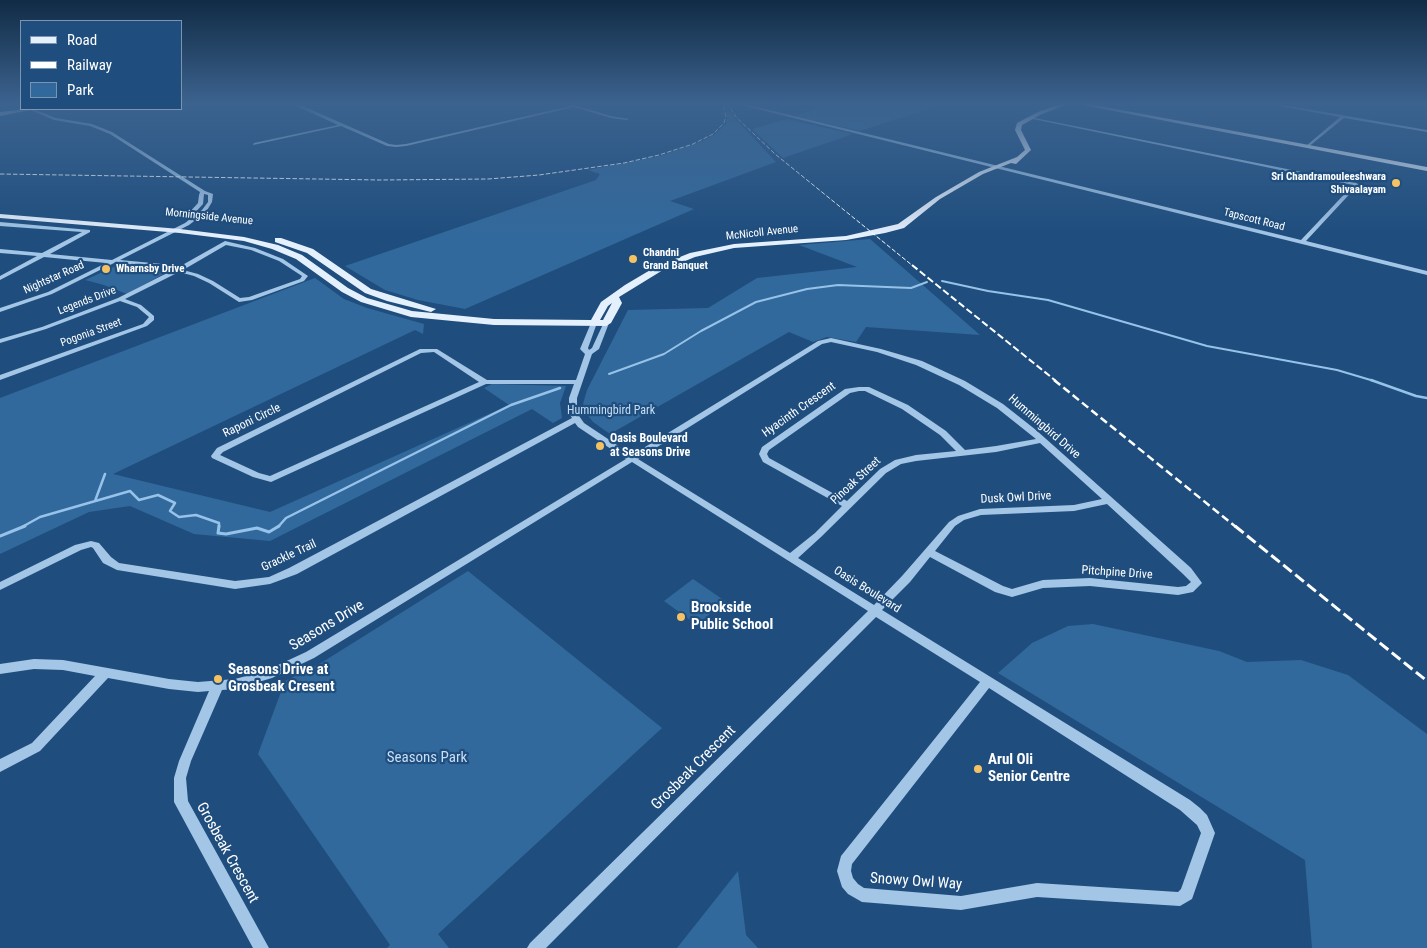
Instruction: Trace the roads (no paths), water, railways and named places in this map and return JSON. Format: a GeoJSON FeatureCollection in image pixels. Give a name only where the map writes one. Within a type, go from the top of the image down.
{"type":"FeatureCollection","features":[{"type":"Feature","properties":{"kind":"main road","name":"McNicoll Avenue"},"geometry":{"type":"LineString","coordinates":[[596,320],[604,304],[628,287],[660,268],[693,255],[734,246],[834,237],[846,238],[873,234],[904,224],[938,198],[980,176],[988,175],[1017,162],[1028,150],[1027,147]]}},
{"type":"Feature","properties":{"kind":"main road"},"geometry":{"type":"LineString","coordinates":[[1316,147],[1427,168]]}},
{"type":"Feature","properties":{"kind":"main road","name":"Morningside Avenue"},"geometry":{"type":"LineString","coordinates":[[0,214],[173,228],[230,230],[288,243],[310,251],[368,291],[430,309],[459,313],[607,320]]}},
{"type":"Feature","properties":{"kind":"main road"},"geometry":{"type":"LineString","coordinates":[[607,320],[617,303],[614,298]]}},
{"type":"Feature","properties":{"kind":"street"},"geometry":{"type":"LineString","coordinates":[[132,147],[210,194],[210,202],[204,211],[173,228]]}},
{"type":"Feature","properties":{"kind":"street","name":"Tapscott Road"},"geometry":{"type":"LineString","coordinates":[[914,147],[1427,273]]}},
{"type":"Feature","properties":{"kind":"street"},"geometry":{"type":"LineString","coordinates":[[1174,147],[1356,184],[1302,242]]}},
{"type":"Feature","properties":{"kind":"street"},"geometry":{"type":"LineString","coordinates":[[173,228],[193,213],[201,203],[201,195],[204,192]]}},
{"type":"Feature","properties":{"kind":"street"},"geometry":{"type":"LineString","coordinates":[[0,224],[88,231],[0,278]]}},
{"type":"Feature","properties":{"kind":"street","name":"Nightstar Road"},"geometry":{"type":"LineString","coordinates":[[0,310],[50,293],[173,228]]}},
{"type":"Feature","properties":{"kind":"street","name":"Legends Drive"},"geometry":{"type":"LineString","coordinates":[[0,341],[44,328],[120,299],[178,270],[225,243],[253,249],[281,260],[305,276],[302,280],[250,299],[239,300]]}},
{"type":"Feature","properties":{"kind":"street"},"geometry":{"type":"LineString","coordinates":[[0,251],[114,260],[178,270],[211,282],[239,300]]}},
{"type":"Feature","properties":{"kind":"street","name":"Pogonia Street"},"geometry":{"type":"LineString","coordinates":[[0,378],[145,325],[151,320],[152,317],[139,306],[120,299]]}},
{"type":"Feature","properties":{"kind":"street"},"geometry":{"type":"LineString","coordinates":[[589,353],[584,349],[596,320]]}},
{"type":"Feature","properties":{"kind":"street"},"geometry":{"type":"LineString","coordinates":[[576,419],[572,403],[577,382],[589,353],[595,349],[607,320]]}},
{"type":"Feature","properties":{"kind":"street","name":"Hummingbird Drive"},"geometry":{"type":"LineString","coordinates":[[632,458],[816,344],[831,340],[891,354],[948,376],[1000,406],[1042,440],[1180,566]]}},
{"type":"Feature","properties":{"kind":"street","name":"Raponi Circle"},"geometry":{"type":"LineString","coordinates":[[485,382],[435,350],[420,351],[220,450],[215,456],[220,460],[264,478],[271,479],[485,382],[577,382]]}},
{"type":"Feature","properties":{"kind":"street","name":"Hyacinth Crescent"},"geometry":{"type":"LineString","coordinates":[[848,505],[766,460],[763,454],[765,449],[848,391],[859,388],[905,407],[944,433],[962,452]]}},
{"type":"Feature","properties":{"kind":"street","name":"Oasis Boulevard"},"geometry":{"type":"LineString","coordinates":[[576,419],[586,429],[1185,805],[1202,820]]}},
{"type":"Feature","properties":{"kind":"street","name":"Grackle Trail"},"geometry":{"type":"LineString","coordinates":[[0,586],[85,544],[96,545],[107,560],[117,566],[235,584],[270,580],[293,571],[576,419]]}},
{"type":"Feature","properties":{"kind":"street","name":"Pinoak Street"},"geometry":{"type":"LineString","coordinates":[[791,558],[818,535],[883,471],[898,462],[916,458],[996,449],[1042,440]]}},
{"type":"Feature","properties":{"kind":"street","name":"Seasons Drive"},"geometry":{"type":"LineString","coordinates":[[0,669],[34,664],[49,664],[183,686],[217,687],[268,675],[310,655],[632,458]]}},
{"type":"Feature","properties":{"kind":"street","name":"Dusk Owl Drive"},"geometry":{"type":"LineString","coordinates":[[875,611],[952,524],[970,514],[994,511],[1074,508],[1109,501]]}},
{"type":"Feature","properties":{"kind":"street","name":"Pitchpine Drive"},"geometry":{"type":"LineString","coordinates":[[929,552],[999,589],[1012,593],[1043,584],[1090,582],[1178,591],[1195,586],[1197,583],[1194,578],[1180,566]]}},
{"type":"Feature","properties":{"kind":"street","name":"Grosbeak Crescent"},"geometry":{"type":"LineString","coordinates":[[536,948],[875,611]]}},
{"type":"Feature","properties":{"kind":"street"},"geometry":{"type":"LineString","coordinates":[[0,766],[36,747],[44,740],[105,672]]}},
{"type":"Feature","properties":{"kind":"street","name":"Snowy Owl Way"},"geometry":{"type":"LineString","coordinates":[[988,682],[846,861],[844,871],[847,882],[862,895],[961,903],[1037,890],[1180,899],[1187,894],[1208,833],[1202,820]]}},
{"type":"Feature","properties":{"kind":"street","name":"Grosbeak Crescent"},"geometry":{"type":"LineString","coordinates":[[217,687],[185,761],[180,778],[181,802],[261,948]]}},
{"type":"Feature","properties":{"kind":"waterway"},"geometry":{"type":"LineString","coordinates":[[942,281],[988,291],[1048,300],[1207,346],[1337,370],[1373,381]]}},
{"type":"Feature","properties":{"kind":"waterway"},"geometry":{"type":"LineString","coordinates":[[609,374],[664,354],[701,331],[756,302],[807,289],[838,285],[911,288],[927,282]]}},
{"type":"Feature","properties":{"kind":"waterway"},"geometry":{"type":"LineString","coordinates":[[1373,381],[1427,398]]}},
{"type":"Feature","properties":{"kind":"waterway"},"geometry":{"type":"LineString","coordinates":[[279,526],[286,518],[511,405],[560,388]]}},
{"type":"Feature","properties":{"kind":"waterway"},"geometry":{"type":"LineString","coordinates":[[95,501],[105,474]]}},
{"type":"Feature","properties":{"kind":"waterway"},"geometry":{"type":"LineString","coordinates":[[22,527],[40,517],[130,491],[139,500],[158,495],[175,503],[170,511],[179,517],[196,515],[219,523],[219,526]]}},
{"type":"Feature","properties":{"kind":"waterway"},"geometry":{"type":"LineString","coordinates":[[0,536],[25,526]]}},
{"type":"Feature","properties":{"kind":"waterway"},"geometry":{"type":"LineString","coordinates":[[219,526],[218,533],[226,534],[257,528],[269,532],[279,526]]}},
{"type":"Feature","properties":{"kind":"railway"},"geometry":{"type":"LineString","coordinates":[[0,174],[380,180],[488,179],[539,175],[624,163],[683,147]]}},
{"type":"Feature","properties":{"kind":"railway"},"geometry":{"type":"LineString","coordinates":[[768,147],[913,266]]}},
{"type":"Feature","properties":{"kind":"railway"},"geometry":{"type":"LineString","coordinates":[[912,265],[1056,381]]}},
{"type":"Feature","properties":{"kind":"railway"},"geometry":{"type":"LineString","coordinates":[[1054,380],[1236,527]]}},
{"type":"Feature","properties":{"kind":"railway"},"geometry":{"type":"LineString","coordinates":[[1235,526],[1427,681]]}},
{"type":"Feature","properties":{"kind":"place","name":"Sri Chandramouleeshwara Shivaalayam"},"geometry":{"type":"Point","coordinates":[1396,183]}},
{"type":"Feature","properties":{"kind":"place","name":"Chandni Grand Banquet"},"geometry":{"type":"Point","coordinates":[633,259]}},
{"type":"Feature","properties":{"kind":"place","name":"Wharnsby Drive"},"geometry":{"type":"Point","coordinates":[106,269]}},
{"type":"Feature","properties":{"kind":"place","name":"Oasis Boulevard at Seasons Drive"},"geometry":{"type":"Point","coordinates":[600,446]}},
{"type":"Feature","properties":{"kind":"place","name":"Brookside Public School"},"geometry":{"type":"Point","coordinates":[681,617]}},
{"type":"Feature","properties":{"kind":"place","name":"Seasons Drive at Grosbeak Cresent"},"geometry":{"type":"Point","coordinates":[218,679]}},
{"type":"Feature","properties":{"kind":"place","name":"Arul Oli Senior Centre"},"geometry":{"type":"Point","coordinates":[978,769]}},
{"type":"Feature","properties":{"kind":"park label","name":"Hummingbird Park"},"geometry":{"type":"Point","coordinates":[611,411]}},
{"type":"Feature","properties":{"kind":"park label","name":"Seasons Park"},"geometry":{"type":"Point","coordinates":[427,758]}}]}
